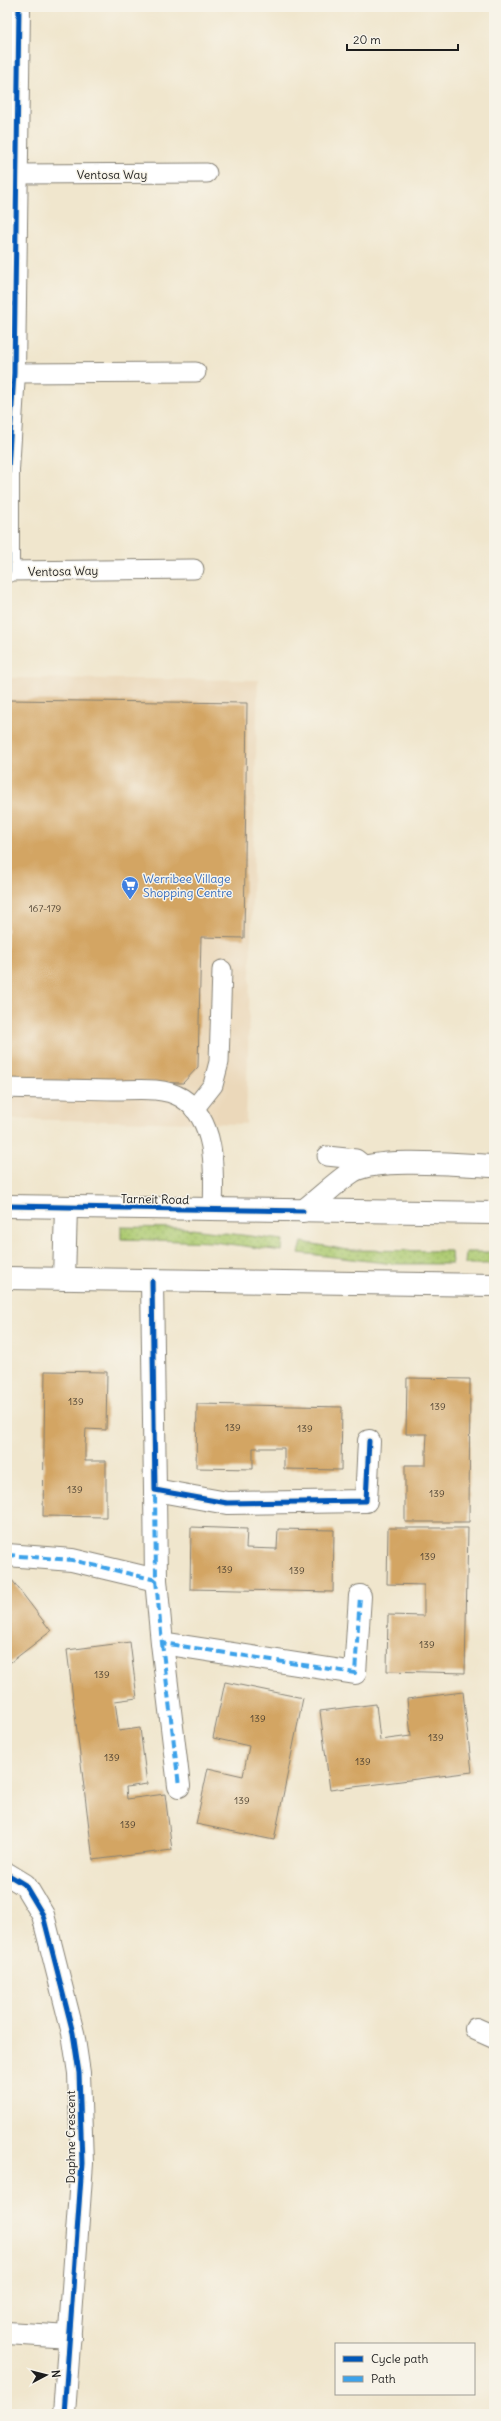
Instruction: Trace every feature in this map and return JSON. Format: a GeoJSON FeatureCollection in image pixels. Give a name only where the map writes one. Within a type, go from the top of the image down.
{"type":"FeatureCollection","features":[{"type":"Feature","properties":{"kind":"street","name":"Ventosa Way"},"geometry":{"type":"LineString","coordinates":[[8,571],[8,470],[14,373],[19,7]]}},
{"type":"Feature","properties":{"kind":"street"},"geometry":{"type":"LineString","coordinates":[[303,1211],[354,1171],[366,1167],[398,1164],[494,1166]]}},
{"type":"Feature","properties":{"kind":"street","name":"Tarneit Road"},"geometry":{"type":"LineString","coordinates":[[7,1206],[494,1213]]}},
{"type":"Feature","properties":{"kind":"street"},"geometry":{"type":"LineString","coordinates":[[64,1279],[66,1207]]}},
{"type":"Feature","properties":{"kind":"street"},"geometry":{"type":"LineString","coordinates":[[7,1278],[494,1285]]}},
{"type":"Feature","properties":{"kind":"street"},"geometry":{"type":"LineString","coordinates":[[152,1281],[156,1580],[178,1786]]}},
{"type":"Feature","properties":{"kind":"street"},"geometry":{"type":"LineString","coordinates":[[155,1490],[227,1503],[366,1501],[369,1441]]}},
{"type":"Feature","properties":{"kind":"street"},"geometry":{"type":"LineString","coordinates":[[7,1555],[72,1560],[156,1580]]}},
{"type":"Feature","properties":{"kind":"street"},"geometry":{"type":"LineString","coordinates":[[162,1643],[355,1673],[360,1596]]}},
{"type":"Feature","properties":{"kind":"street","name":"Daphne Crescent"},"geometry":{"type":"LineString","coordinates":[[10,1875],[32,1894],[43,1914],[73,2033],[80,2073],[82,2163],[64,2414]]}},
{"type":"Feature","properties":{"kind":"street"},"geometry":{"type":"LineString","coordinates":[[7,2333],[70,2337]]}},
{"type":"Feature","properties":{"kind":"lane","name":"Ventosa Way"},"geometry":{"type":"LineString","coordinates":[[16,174],[207,173]]}},
{"type":"Feature","properties":{"kind":"lane"},"geometry":{"type":"LineString","coordinates":[[14,373],[196,372]]}},
{"type":"Feature","properties":{"kind":"lane","name":"Ventosa Way"},"geometry":{"type":"LineString","coordinates":[[8,571],[194,569]]}},
{"type":"Feature","properties":{"kind":"lane"},"geometry":{"type":"LineString","coordinates":[[194,1110],[213,1085],[219,1062],[222,970]]}},
{"type":"Feature","properties":{"kind":"lane"},"geometry":{"type":"LineString","coordinates":[[7,1088],[156,1090],[181,1098],[194,1110],[206,1129],[211,1148],[214,1171],[213,1210]]}},
{"type":"Feature","properties":{"kind":"lane"},"geometry":{"type":"LineString","coordinates":[[327,1156],[356,1159],[366,1167]]}},
{"type":"Feature","properties":{"kind":"shaded area","name":"Werribee Village Shopping Centre"},"geometry":{"type":"Polygon","coordinates":[[[7,678],[258,680],[246,1124],[7,1119],[7,678]]]}},
{"type":"Feature","properties":{"kind":"green space"},"geometry":{"type":"Polygon","coordinates":[[[121,1227],[183,1228],[283,1240],[282,1251],[213,1242],[121,1239],[121,1227]]]}},
{"type":"Feature","properties":{"kind":"green space"},"geometry":{"type":"Polygon","coordinates":[[[302,1242],[348,1250],[451,1251],[452,1264],[394,1264],[299,1253],[302,1242]]]}},
{"type":"Feature","properties":{"kind":"green space"},"geometry":{"type":"Polygon","coordinates":[[[466,1252],[494,1252],[494,1264],[465,1264],[466,1252]]]}},
{"type":"Feature","properties":{"kind":"building","name":"Werribee Village Shopping Centre"},"geometry":{"type":"Polygon","coordinates":[[[7,700],[247,703],[244,938],[201,937],[198,1067],[183,1083],[7,1080],[7,700]]]}},
{"type":"Feature","properties":{"kind":"building"},"geometry":{"type":"Polygon","coordinates":[[[45,1371],[107,1372],[106,1430],[86,1429],[85,1446],[85,1461],[106,1461],[106,1517],[43,1516],[45,1371]]]}},
{"type":"Feature","properties":{"kind":"building"},"geometry":{"type":"Polygon","coordinates":[[[407,1378],[470,1379],[469,1522],[405,1522],[405,1465],[426,1465],[427,1434],[406,1434],[407,1378]]]}},
{"type":"Feature","properties":{"kind":"building"},"geometry":{"type":"Polygon","coordinates":[[[197,1404],[342,1407],[341,1470],[284,1469],[284,1448],[253,1448],[253,1469],[196,1468],[197,1404]]]}},
{"type":"Feature","properties":{"kind":"building"},"geometry":{"type":"Polygon","coordinates":[[[191,1527],[247,1529],[246,1548],[277,1549],[278,1529],[334,1530],[333,1592],[190,1589],[191,1527]]]}},
{"type":"Feature","properties":{"kind":"building"},"geometry":{"type":"Polygon","coordinates":[[[388,1528],[468,1528],[465,1673],[387,1671],[388,1615],[424,1616],[424,1585],[387,1584],[388,1528]]]}},
{"type":"Feature","properties":{"kind":"building"},"geometry":{"type":"Polygon","coordinates":[[[12,1580],[51,1631],[7,1665],[7,1584],[12,1580]]]}},
{"type":"Feature","properties":{"kind":"building"},"geometry":{"type":"Polygon","coordinates":[[[130,1642],[137,1698],[115,1701],[119,1731],[140,1728],[147,1784],[126,1787],[127,1799],[165,1794],[172,1850],[93,1860],[67,1650],[130,1642]]]}},
{"type":"Feature","properties":{"kind":"building"},"geometry":{"type":"Polygon","coordinates":[[[225,1682],[303,1698],[274,1840],[196,1824],[208,1768],[243,1776],[249,1746],[213,1738],[225,1682]]]}},
{"type":"Feature","properties":{"kind":"building"},"geometry":{"type":"Polygon","coordinates":[[[463,1692],[472,1772],[330,1790],[320,1711],[376,1704],[380,1740],[411,1736],[407,1699],[463,1692]]]}},
{"type":"Feature","properties":{"kind":"marked path"},"geometry":{"type":"LineString","coordinates":[[7,1555],[72,1560],[156,1580],[155,1490]]}},
{"type":"Feature","properties":{"kind":"marked path"},"geometry":{"type":"LineString","coordinates":[[156,1580],[162,1643],[355,1673],[360,1596]]}},
{"type":"Feature","properties":{"kind":"marked path"},"geometry":{"type":"LineString","coordinates":[[162,1643],[179,1786]]}},
{"type":"Feature","properties":{"kind":"cycle path"},"geometry":{"type":"LineString","coordinates":[[8,571],[8,470],[14,373],[19,7]]}},
{"type":"Feature","properties":{"kind":"cycle path"},"geometry":{"type":"LineString","coordinates":[[7,1206],[303,1211]]}},
{"type":"Feature","properties":{"kind":"cycle path"},"geometry":{"type":"LineString","coordinates":[[152,1281],[155,1490],[227,1503],[366,1501],[369,1441]]}},
{"type":"Feature","properties":{"kind":"cycle path"},"geometry":{"type":"LineString","coordinates":[[7,1874],[25,1885],[43,1915],[73,2033],[79,2073],[82,2163],[64,2414]]}},
{"type":"Feature","properties":{"kind":"place","name":"Werribee Village Shopping Centre"},"geometry":{"type":"Point","coordinates":[130,900]}}]}
